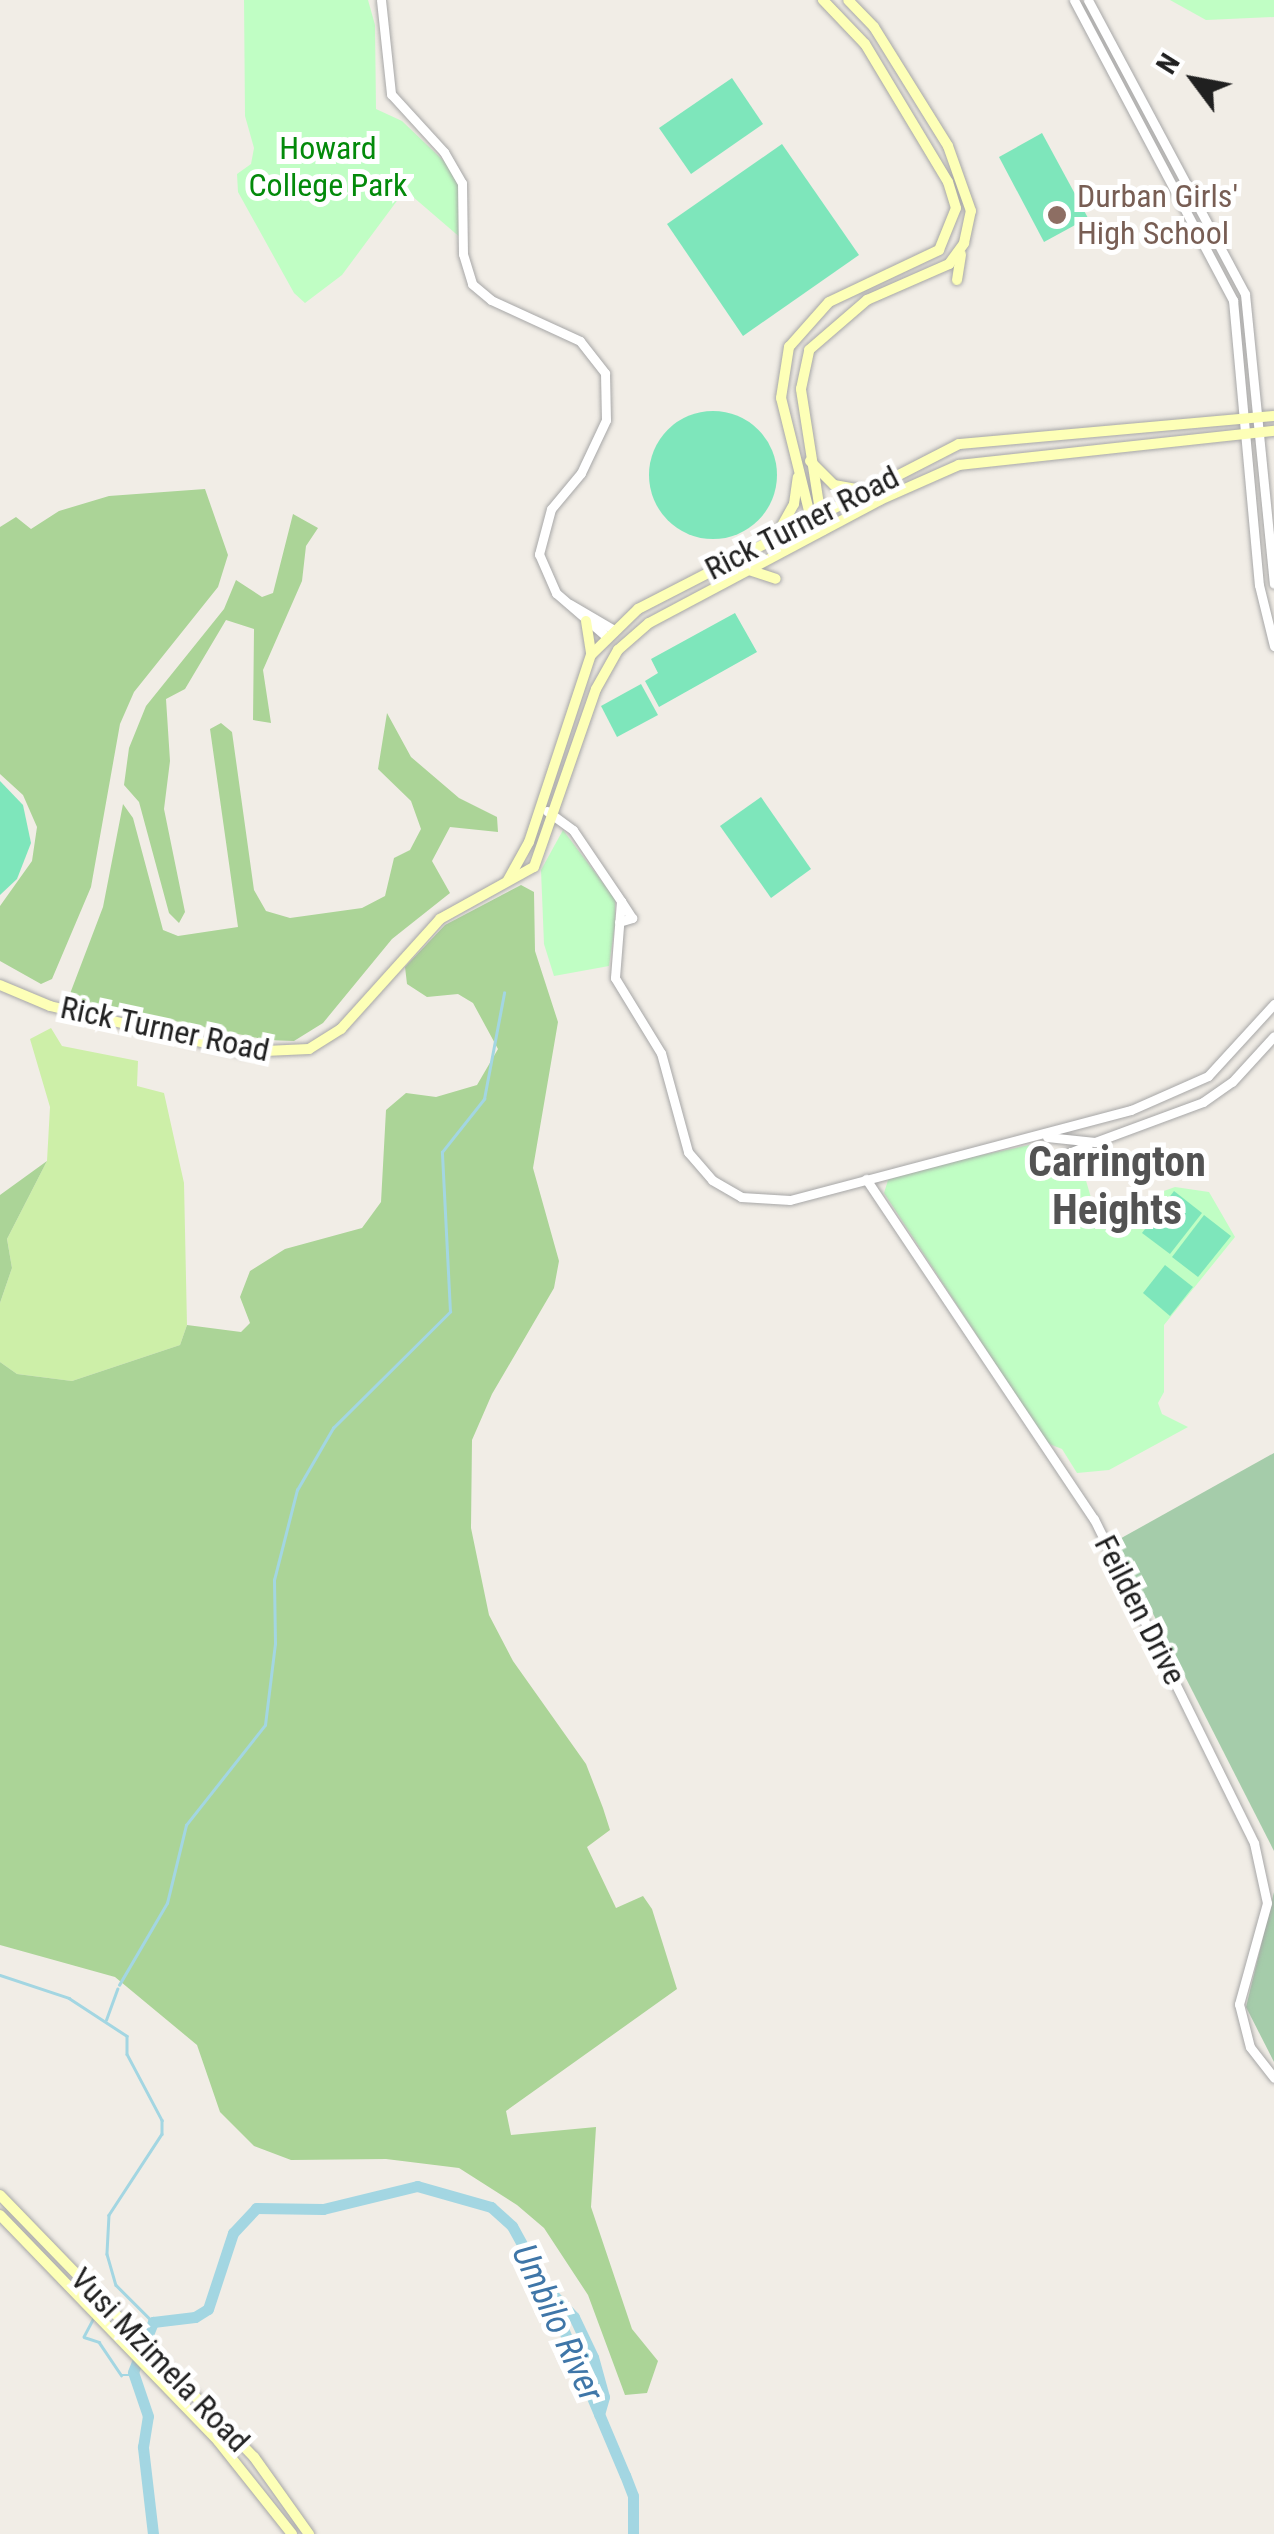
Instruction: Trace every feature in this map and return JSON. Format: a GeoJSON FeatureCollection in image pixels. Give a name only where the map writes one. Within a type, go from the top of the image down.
{"type":"FeatureCollection","features":[{"type":"Feature","properties":{"kind":"main road"},"geometry":{"type":"LineString","coordinates":[[819,532],[804,463],[791,437],[781,386],[796,335],[829,302],[930,258],[947,240],[956,208],[948,182],[865,44],[823,0]]}},
{"type":"Feature","properties":{"kind":"main road"},"geometry":{"type":"LineString","coordinates":[[848,0],[874,27],[958,163],[971,210],[957,280]]}},
{"type":"Feature","properties":{"kind":"main road"},"geometry":{"type":"LineString","coordinates":[[774,537],[794,504],[804,463],[807,434],[802,378],[816,340],[867,300],[934,274],[964,243]]}},
{"type":"Feature","properties":{"kind":"main road","name":"Rick Turner Road"},"geometry":{"type":"LineString","coordinates":[[508,880],[539,808],[591,655],[649,602],[864,490],[971,440],[1274,416]]}},
{"type":"Feature","properties":{"kind":"main road","name":"Rick Turner Road"},"geometry":{"type":"LineString","coordinates":[[0,985],[132,1028],[253,1054],[295,1053],[341,1029],[440,919],[534,867],[556,815],[590,703],[611,660],[649,623],[819,532],[959,465],[1274,430]]}},
{"type":"Feature","properties":{"kind":"main road"},"geometry":{"type":"LineString","coordinates":[[791,437],[807,434]]}},
{"type":"Feature","properties":{"kind":"main road"},"geometry":{"type":"LineString","coordinates":[[804,463],[834,485],[864,490]]}},
{"type":"Feature","properties":{"kind":"main road"},"geometry":{"type":"LineString","coordinates":[[749,570],[776,579]]}},
{"type":"Feature","properties":{"kind":"main road"},"geometry":{"type":"LineString","coordinates":[[586,621],[591,655]]}},
{"type":"Feature","properties":{"kind":"main road"},"geometry":{"type":"LineString","coordinates":[[611,660],[612,635],[649,623]]}},
{"type":"Feature","properties":{"kind":"main road","name":"Vusi Mzimela Road"},"geometry":{"type":"LineString","coordinates":[[0,2195],[254,2457],[310,2534]]}},
{"type":"Feature","properties":{"kind":"main road","name":"Vusi Mzimela Road"},"geometry":{"type":"LineString","coordinates":[[0,2215],[272,2502],[292,2534]]}},
{"type":"Feature","properties":{"kind":"street"},"geometry":{"type":"LineString","coordinates":[[381,0],[390,94],[462,183],[463,254],[472,284],[492,300],[580,341],[608,384],[598,440],[541,533],[544,572],[586,621],[612,635]]}},
{"type":"Feature","properties":{"kind":"street"},"geometry":{"type":"LineString","coordinates":[[1074,0],[1233,300],[1259,585],[1274,646]]}},
{"type":"Feature","properties":{"kind":"street"},"geometry":{"type":"LineString","coordinates":[[1088,0],[1245,294],[1274,584]]}},
{"type":"Feature","properties":{"kind":"street"},"geometry":{"type":"LineString","coordinates":[[1110,68],[1121,62]]}},
{"type":"Feature","properties":{"kind":"street"},"geometry":{"type":"LineString","coordinates":[[1190,219],[1202,212]]}},
{"type":"Feature","properties":{"kind":"street"},"geometry":{"type":"LineString","coordinates":[[568,603],[612,635]]}},
{"type":"Feature","properties":{"kind":"street"},"geometry":{"type":"LineString","coordinates":[[539,808],[556,815],[621,901],[632,918],[619,922]]}},
{"type":"Feature","properties":{"kind":"street"},"geometry":{"type":"LineString","coordinates":[[621,901],[615,978],[661,1053],[684,1141],[700,1169],[733,1194],[766,1201],[1044,1136],[1130,1110],[1208,1076],[1274,1004]]}},
{"type":"Feature","properties":{"kind":"street"},"geometry":{"type":"LineString","coordinates":[[1054,1167],[1061,1155],[1216,1096],[1272,1038],[1255,1027]]}},
{"type":"Feature","properties":{"kind":"street"},"geometry":{"type":"LineString","coordinates":[[1130,1110],[1138,1128]]}},
{"type":"Feature","properties":{"kind":"street"},"geometry":{"type":"LineString","coordinates":[[1044,1136],[1095,1142]]}},
{"type":"Feature","properties":{"kind":"street","name":"Feilden Drive"},"geometry":{"type":"LineString","coordinates":[[866,1178],[1094,1519],[1254,1842],[1266,1903],[1239,2004],[1250,2048],[1274,2078]]}},
{"type":"Feature","properties":{"kind":"green space","name":"Howard College Park"},"geometry":{"type":"Polygon","coordinates":[[[244,0],[368,0],[375,25],[376,109],[402,121],[449,166],[459,186],[462,239],[405,190],[342,275],[305,303],[294,293],[238,192],[237,174],[251,164],[254,148],[245,116],[244,0]]]}},
{"type":"Feature","properties":{"kind":"green space"},"geometry":{"type":"Polygon","coordinates":[[[1170,0],[1274,0],[1274,17],[1206,20],[1170,0]]]}},
{"type":"Feature","properties":{"kind":"green space"},"geometry":{"type":"Polygon","coordinates":[[[732,78],[763,124],[691,174],[659,128],[732,78]]]}},
{"type":"Feature","properties":{"kind":"green space"},"geometry":{"type":"Polygon","coordinates":[[[1042,133],[1088,218],[1044,242],[999,157],[1042,133]]]}},
{"type":"Feature","properties":{"kind":"green space"},"geometry":{"type":"Polygon","coordinates":[[[782,144],[859,255],[743,336],[667,224],[782,144]]]}},
{"type":"Feature","properties":{"kind":"green space"},"geometry":{"type":"Polygon","coordinates":[[[713,411],[737,416],[758,430],[772,451],[777,475],[772,499],[758,520],[737,534],[713,539],[689,534],[668,520],[654,499],[649,475],[654,451],[668,430],[689,416],[713,411]]]}},
{"type":"Feature","properties":{"kind":"green space"},"geometry":{"type":"Polygon","coordinates":[[[205,489],[228,555],[218,587],[134,692],[120,724],[91,887],[52,979],[41,984],[0,961],[0,906],[32,861],[37,827],[23,795],[0,774],[0,527],[16,517],[31,529],[59,511],[109,496],[205,489]]]}},
{"type":"Feature","properties":{"kind":"green space"},"geometry":{"type":"Polygon","coordinates":[[[293,514],[318,528],[306,546],[302,581],[263,670],[271,723],[253,720],[254,629],[226,620],[185,689],[166,699],[170,761],[164,809],[185,912],[179,923],[169,913],[139,802],[124,785],[129,748],[146,706],[224,609],[236,580],[262,597],[273,593],[293,514]]]}},
{"type":"Feature","properties":{"kind":"green space"},"geometry":{"type":"Polygon","coordinates":[[[735,613],[757,652],[659,707],[645,681],[658,673],[651,659],[735,613]]]}},
{"type":"Feature","properties":{"kind":"green space"},"geometry":{"type":"Polygon","coordinates":[[[641,684],[658,715],[617,737],[601,706],[641,684]]]}},
{"type":"Feature","properties":{"kind":"green space"},"geometry":{"type":"Polygon","coordinates":[[[387,713],[411,757],[459,798],[497,817],[498,832],[450,827],[432,861],[450,893],[392,939],[323,1023],[294,1041],[267,1040],[68,999],[103,907],[123,804],[133,818],[163,930],[178,936],[238,927],[210,729],[221,723],[232,732],[254,890],[266,911],[290,918],[362,908],[385,896],[394,858],[410,850],[421,829],[411,801],[378,769],[387,713]]]}},
{"type":"Feature","properties":{"kind":"green space"},"geometry":{"type":"Polygon","coordinates":[[[0,781],[23,805],[31,843],[17,879],[0,895],[0,781]]]}},
{"type":"Feature","properties":{"kind":"green space"},"geometry":{"type":"Polygon","coordinates":[[[761,797],[811,869],[771,898],[720,826],[761,797]]]}},
{"type":"Feature","properties":{"kind":"green space"},"geometry":{"type":"Polygon","coordinates":[[[563,830],[615,899],[615,924],[609,966],[554,976],[544,944],[541,870],[563,830]]]}},
{"type":"Feature","properties":{"kind":"green space"},"geometry":{"type":"Polygon","coordinates":[[[521,885],[534,892],[535,951],[558,1022],[533,1168],[559,1261],[554,1288],[492,1394],[472,1440],[471,1528],[489,1615],[513,1661],[586,1764],[603,1808],[610,1830],[587,1847],[616,1908],[643,1896],[652,1909],[677,1989],[506,2111],[511,2135],[596,2127],[591,2207],[632,2329],[658,2361],[647,2393],[625,2395],[588,2295],[544,2228],[517,2205],[459,2168],[386,2159],[291,2160],[254,2146],[220,2112],[197,2045],[115,1977],[0,1945],[0,1362],[17,1374],[72,1381],[180,1345],[187,1325],[241,1332],[250,1323],[240,1297],[250,1271],[285,1249],[362,1228],[381,1202],[386,1110],[406,1093],[436,1097],[477,1085],[498,1049],[473,1003],[458,994],[427,997],[407,984],[405,967],[445,925],[521,885]]]}},
{"type":"Feature","properties":{"kind":"green space"},"geometry":{"type":"Polygon","coordinates":[[[51,1028],[62,1046],[138,1061],[137,1086],[164,1093],[184,1183],[187,1325],[180,1345],[72,1381],[17,1374],[0,1362],[0,1303],[12,1268],[7,1239],[47,1161],[50,1107],[30,1039],[51,1028]]]}},
{"type":"Feature","properties":{"kind":"green space"},"geometry":{"type":"Polygon","coordinates":[[[1039,1143],[1051,1162],[1078,1153],[1096,1215],[1175,1187],[1209,1192],[1235,1237],[1164,1325],[1164,1392],[1158,1403],[1162,1414],[1188,1427],[1109,1470],[1077,1473],[1062,1449],[1047,1443],[884,1193],[888,1180],[919,1168],[1039,1143]]]}},
{"type":"Feature","properties":{"kind":"green space"},"geometry":{"type":"Polygon","coordinates":[[[47,1161],[7,1239],[12,1268],[0,1303],[0,1195],[47,1161]]]}},
{"type":"Feature","properties":{"kind":"green space"},"geometry":{"type":"Polygon","coordinates":[[[1174,1191],[1202,1213],[1170,1254],[1142,1233],[1174,1191]]]}},
{"type":"Feature","properties":{"kind":"green space"},"geometry":{"type":"Polygon","coordinates":[[[1204,1215],[1231,1236],[1198,1277],[1172,1257],[1204,1215]]]}},
{"type":"Feature","properties":{"kind":"green space"},"geometry":{"type":"Polygon","coordinates":[[[1165,1265],[1193,1287],[1170,1316],[1143,1293],[1165,1265]]]}},
{"type":"Feature","properties":{"kind":"green space"},"geometry":{"type":"Polygon","coordinates":[[[1274,1453],[1274,1851],[1116,1541],[1274,1453]]]}},
{"type":"Feature","properties":{"kind":"green space"},"geometry":{"type":"Polygon","coordinates":[[[1274,1892],[1274,2062],[1246,2007],[1274,1892]]]}},
{"type":"Feature","properties":{"kind":"waterway"},"geometry":{"type":"LineString","coordinates":[[119,1985],[167,1903],[186,1825],[265,1725],[275,1644],[274,1580],[297,1490],[333,1428],[450,1312],[442,1152],[484,1099],[504,993]]}},
{"type":"Feature","properties":{"kind":"waterway"},"geometry":{"type":"LineString","coordinates":[[0,1975],[69,1998],[127,2036],[127,2054],[162,2120],[162,2134],[109,2215],[107,2254],[116,2285],[153,2322]]}},
{"type":"Feature","properties":{"kind":"waterway"},"geometry":{"type":"LineString","coordinates":[[106,2020],[117,1989]]}},
{"type":"Feature","properties":{"kind":"waterway","name":"Umbilo River"},"geometry":{"type":"LineString","coordinates":[[153,2534],[143,2447],[148,2416],[133,2372],[153,2322],[195,2317],[208,2309],[233,2233],[256,2208],[323,2209],[417,2186],[491,2207],[512,2226],[545,2286],[625,2475],[633,2496],[633,2534]]}},
{"type":"Feature","properties":{"kind":"waterway"},"geometry":{"type":"LineString","coordinates":[[545,2286],[574,2317],[593,2357],[604,2397],[599,2414]]}},
{"type":"Feature","properties":{"kind":"waterway"},"geometry":{"type":"LineString","coordinates":[[94,2318],[84,2337],[99,2342],[121,2375],[133,2375]]}},
{"type":"Feature","properties":{"kind":"place","name":"Durban Girls' High School"},"geometry":{"type":"Point","coordinates":[1057,215]}},
{"type":"Feature","properties":{"kind":"district","name":"Carrington Heights"},"geometry":{"type":"Point","coordinates":[1117,1186]}}]}
